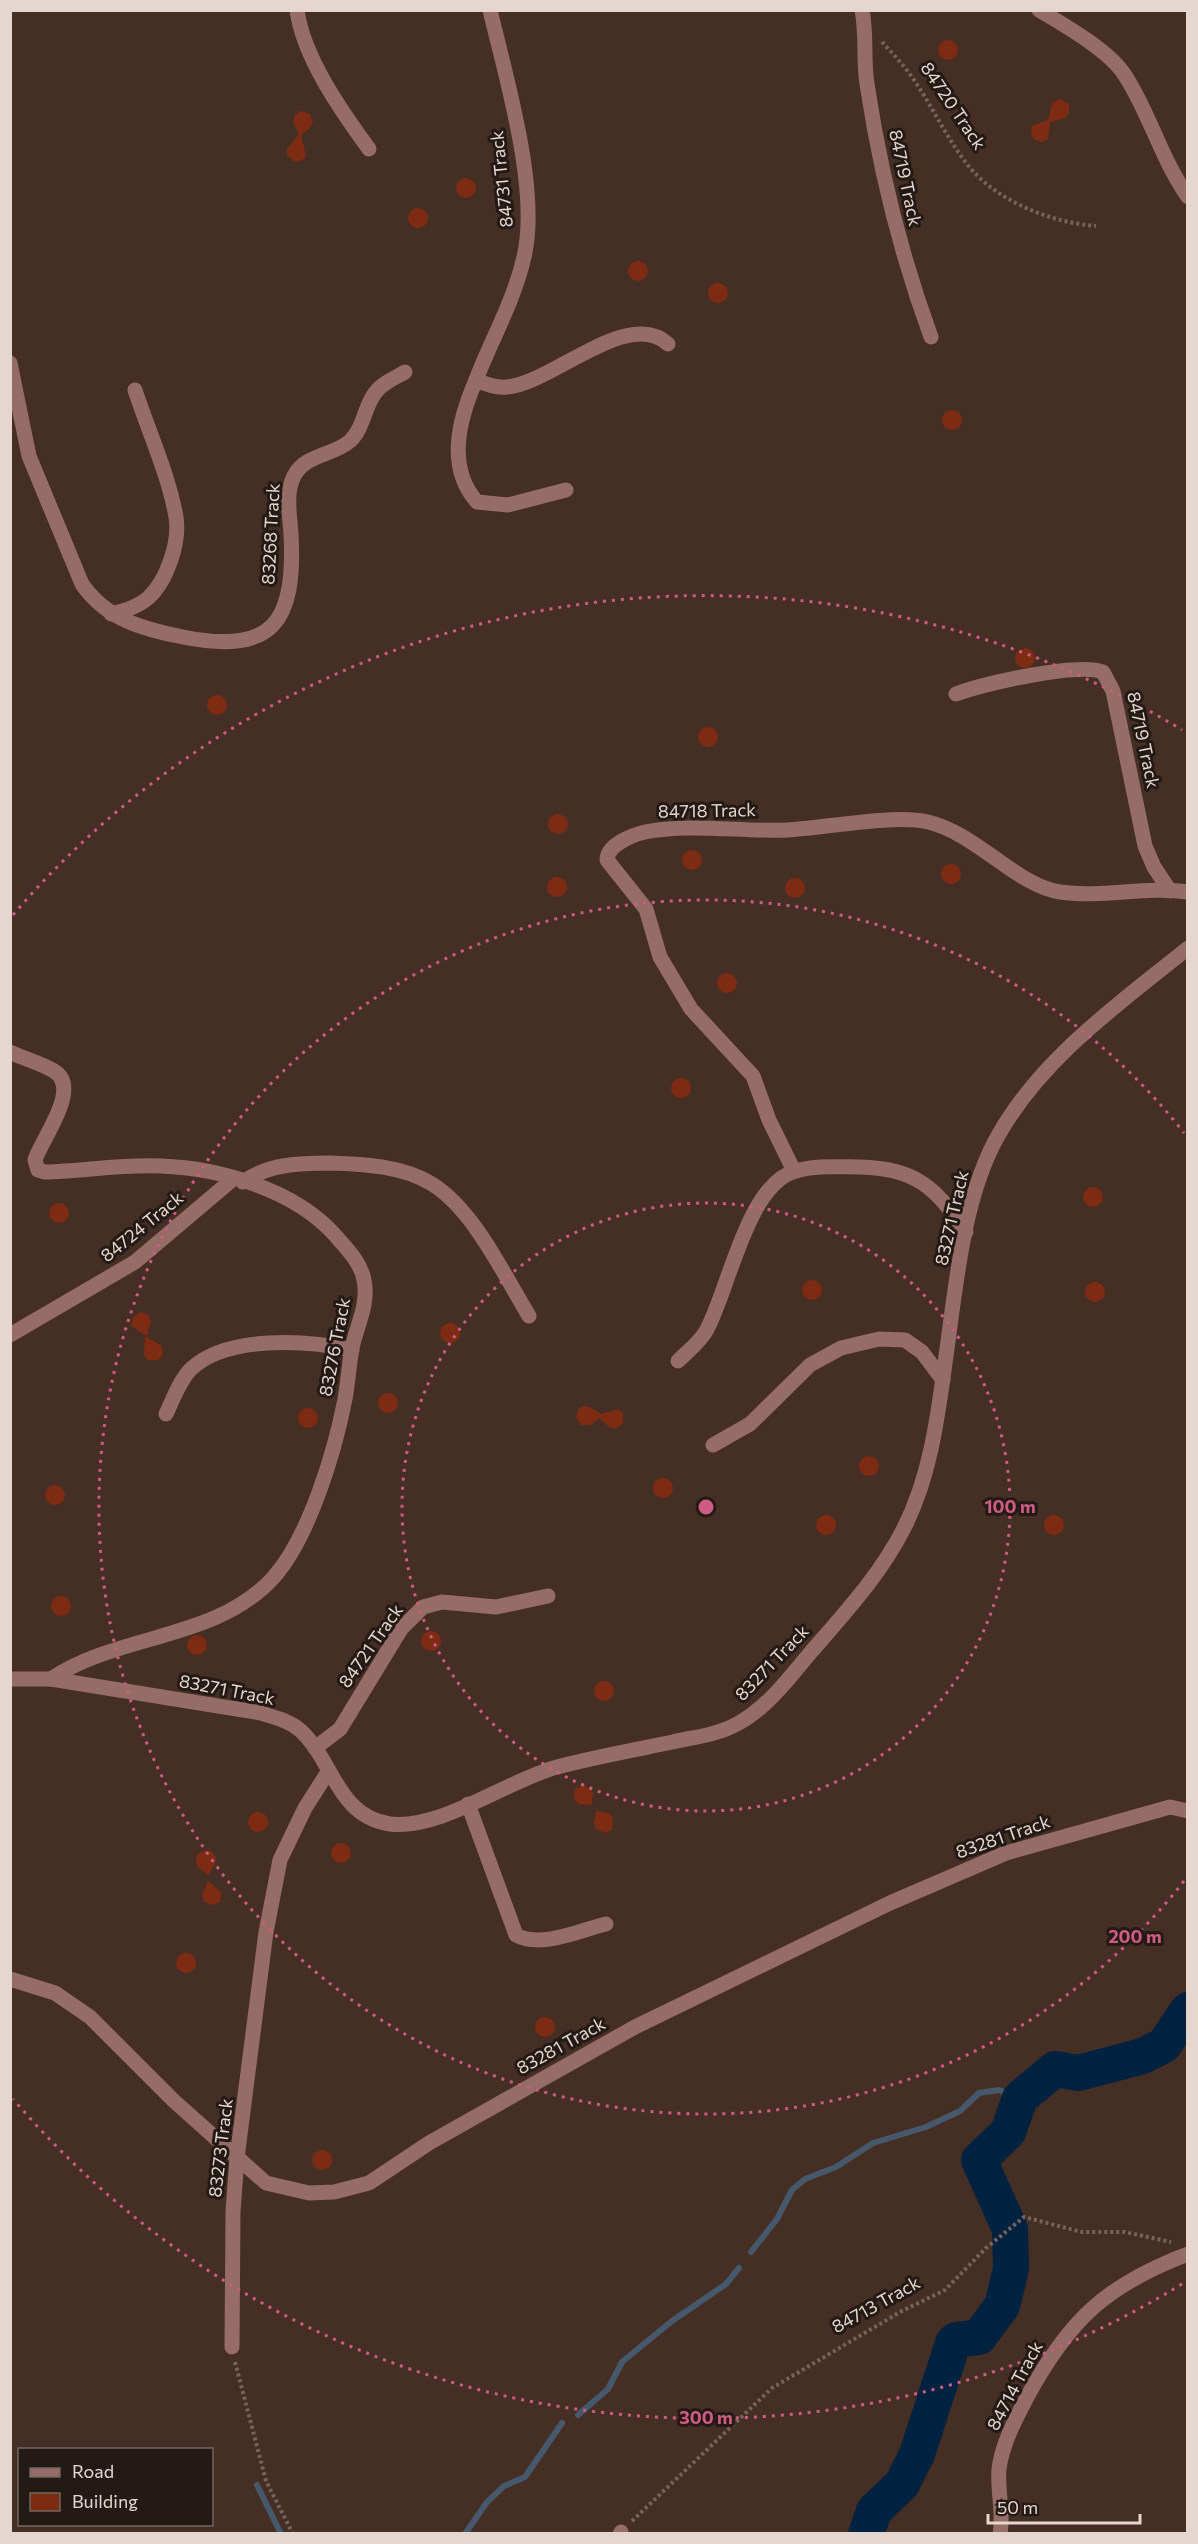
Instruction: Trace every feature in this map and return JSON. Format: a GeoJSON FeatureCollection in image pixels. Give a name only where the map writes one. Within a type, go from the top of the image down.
{"type":"FeatureCollection","features":[{"type":"Feature","properties":{"kind":"street"},"geometry":{"type":"LineString","coordinates":[[297,10],[307,45],[332,94],[369,150]]}},
{"type":"Feature","properties":{"kind":"street","name":"84731 Track"},"geometry":{"type":"LineString","coordinates":[[490,10],[515,117],[525,172],[528,224],[525,256],[509,309],[464,407],[460,426],[461,478],[468,492],[477,502],[508,505],[566,490]]}},
{"type":"Feature","properties":{"kind":"street"},"geometry":{"type":"LineString","coordinates":[[1039,10],[1063,24],[1123,72],[1170,172],[1188,196]]}},
{"type":"Feature","properties":{"kind":"street","name":"84719 Track"},"geometry":{"type":"LineString","coordinates":[[863,16],[866,80],[897,237],[931,337]]}},
{"type":"Feature","properties":{"kind":"street"},"geometry":{"type":"LineString","coordinates":[[476,380],[493,387],[529,383],[601,344],[638,334],[660,336],[668,344]]}},
{"type":"Feature","properties":{"kind":"street","name":"83268 Track"},"geometry":{"type":"LineString","coordinates":[[12,372],[24,434],[35,475],[82,584],[91,597],[111,614],[158,632],[225,644],[240,643],[266,631],[278,620],[286,605],[292,547],[289,498],[295,473],[310,460],[348,442],[358,430],[375,393],[405,372]]}},
{"type":"Feature","properties":{"kind":"street"},"geometry":{"type":"LineString","coordinates":[[111,614],[140,604],[156,589],[166,571],[177,534],[173,504],[135,390]]}},
{"type":"Feature","properties":{"kind":"street","name":"84719 Track"},"geometry":{"type":"LineString","coordinates":[[956,694],[1011,678],[1084,670],[1103,672],[1113,691],[1145,846],[1154,867],[1170,891]]}},
{"type":"Feature","properties":{"kind":"street","name":"84718 Track"},"geometry":{"type":"LineString","coordinates":[[794,1171],[769,1120],[753,1076],[691,1009],[668,973],[660,957],[646,909],[608,860],[610,850],[617,845],[631,837],[657,831],[784,830],[864,823],[926,821],[962,836],[1031,881],[1049,890],[1075,893],[1188,892]]}},
{"type":"Feature","properties":{"kind":"street","name":"83271 Track"},"geometry":{"type":"LineString","coordinates":[[10,1679],[51,1679],[261,1713],[298,1728],[315,1748],[348,1803],[374,1820],[390,1824],[425,1821],[555,1767],[721,1731],[735,1725],[765,1703],[849,1608],[903,1530],[924,1478],[943,1380],[966,1232],[977,1183],[999,1133],[1031,1089],[1060,1056],[1104,1015],[1188,948]]}},
{"type":"Feature","properties":{"kind":"street","name":"83276 Track"},"geometry":{"type":"LineString","coordinates":[[10,1052],[55,1072],[64,1085],[64,1100],[35,1160],[36,1166],[42,1172],[159,1165],[238,1180],[291,1200],[309,1211],[324,1224],[357,1264],[364,1278],[365,1295],[352,1350],[341,1418],[316,1499],[288,1557],[272,1579],[213,1619],[111,1649],[82,1660],[51,1679]]}},
{"type":"Feature","properties":{"kind":"street","name":"84724 Track"},"geometry":{"type":"LineString","coordinates":[[10,1335],[135,1262],[238,1180],[271,1167],[319,1163],[392,1169],[432,1184],[467,1218],[529,1316]]}},
{"type":"Feature","properties":{"kind":"street"},"geometry":{"type":"LineString","coordinates":[[678,1361],[706,1332],[741,1241],[764,1198],[774,1185],[794,1171],[878,1167],[908,1174],[932,1188],[945,1201],[966,1232]]}},
{"type":"Feature","properties":{"kind":"street"},"geometry":{"type":"LineString","coordinates":[[713,1444],[750,1424],[810,1365],[841,1348],[892,1338],[914,1344],[943,1380]]}},
{"type":"Feature","properties":{"kind":"street"},"geometry":{"type":"LineString","coordinates":[[166,1414],[189,1371],[226,1351],[264,1344],[310,1343],[352,1350]]}},
{"type":"Feature","properties":{"kind":"street","name":"84721 Track"},"geometry":{"type":"LineString","coordinates":[[315,1748],[340,1729],[402,1629],[423,1607],[442,1602],[496,1607],[548,1596]]}},
{"type":"Feature","properties":{"kind":"street","name":"83273 Track"},"geometry":{"type":"LineString","coordinates":[[232,2347],[233,2211],[237,2158],[266,1932],[278,1869],[304,1808],[328,1772]]}},
{"type":"Feature","properties":{"kind":"street"},"geometry":{"type":"LineString","coordinates":[[468,1804],[516,1935],[525,1940],[538,1941],[606,1924]]}},
{"type":"Feature","properties":{"kind":"street","name":"83281 Track"},"geometry":{"type":"LineString","coordinates":[[10,1979],[55,1993],[90,2017],[174,2102],[266,2184],[280,2189],[309,2193],[333,2193],[360,2186],[385,2174],[429,2144],[635,2028],[900,1899],[1006,1853],[1170,1807],[1188,1811]]}},
{"type":"Feature","properties":{"kind":"street","name":"84714 Track"},"geometry":{"type":"LineString","coordinates":[[1000,2534],[999,2470],[1006,2444],[1018,2415],[1046,2362],[1075,2323],[1105,2296],[1184,2249]]}},
{"type":"Feature","properties":{"kind":"path","name":"84720 Track"},"geometry":{"type":"LineString","coordinates":[[863,16],[910,74],[958,152],[978,175],[1013,201],[1060,220],[1096,226]]}},
{"type":"Feature","properties":{"kind":"path","name":"84713 Track"},"geometry":{"type":"LineString","coordinates":[[620,2533],[772,2388],[900,2312],[945,2290],[986,2248],[1024,2217],[1082,2232],[1125,2232],[1184,2249]]}},
{"type":"Feature","properties":{"kind":"path"},"geometry":{"type":"LineString","coordinates":[[232,2347],[266,2481],[293,2534]]}},
{"type":"Feature","properties":{"kind":"building"},"geometry":{"type":"Polygon","coordinates":[[[948,40],[955,43],[958,50],[955,57],[948,60],[941,57],[938,50],[941,43],[948,40]]]}},
{"type":"Feature","properties":{"kind":"building"},"geometry":{"type":"Polygon","coordinates":[[[1060,99],[1069,104],[1069,113],[1065,118],[1050,122],[1048,139],[1042,142],[1035,140],[1031,135],[1032,126],[1048,120],[1052,103],[1060,99]]]}},
{"type":"Feature","properties":{"kind":"building"},"geometry":{"type":"Polygon","coordinates":[[[300,111],[309,113],[313,122],[310,128],[301,135],[306,156],[301,161],[295,162],[287,155],[287,149],[299,134],[293,122],[295,115],[300,111]]]}},
{"type":"Feature","properties":{"kind":"building"},"geometry":{"type":"Polygon","coordinates":[[[466,178],[473,181],[476,188],[473,195],[466,198],[459,195],[456,188],[459,181],[466,178]]]}},
{"type":"Feature","properties":{"kind":"building"},"geometry":{"type":"Polygon","coordinates":[[[418,208],[425,211],[428,218],[425,225],[418,228],[411,225],[408,218],[411,211],[418,208]]]}},
{"type":"Feature","properties":{"kind":"building"},"geometry":{"type":"Polygon","coordinates":[[[638,261],[645,264],[648,271],[645,278],[638,281],[631,278],[628,271],[631,264],[638,261]]]}},
{"type":"Feature","properties":{"kind":"building"},"geometry":{"type":"Polygon","coordinates":[[[718,283],[725,286],[728,293],[725,300],[718,303],[711,300],[708,293],[711,286],[718,283]]]}},
{"type":"Feature","properties":{"kind":"building"},"geometry":{"type":"Polygon","coordinates":[[[952,410],[959,413],[962,420],[959,427],[952,430],[945,427],[942,420],[945,413],[952,410]]]}},
{"type":"Feature","properties":{"kind":"building"},"geometry":{"type":"Polygon","coordinates":[[[1025,648],[1032,651],[1035,658],[1032,665],[1025,668],[1018,665],[1015,658],[1018,651],[1025,648]]]}},
{"type":"Feature","properties":{"kind":"building"},"geometry":{"type":"Polygon","coordinates":[[[217,695],[224,698],[227,705],[224,712],[217,715],[210,712],[207,705],[210,698],[217,695]]]}},
{"type":"Feature","properties":{"kind":"building"},"geometry":{"type":"Polygon","coordinates":[[[708,727],[715,730],[718,737],[715,744],[708,747],[701,744],[698,737],[701,730],[708,727]]]}},
{"type":"Feature","properties":{"kind":"building"},"geometry":{"type":"Polygon","coordinates":[[[558,814],[565,817],[568,824],[565,831],[558,834],[551,831],[548,824],[551,817],[558,814]]]}},
{"type":"Feature","properties":{"kind":"building"},"geometry":{"type":"Polygon","coordinates":[[[692,850],[699,853],[702,860],[699,867],[692,870],[685,867],[682,860],[685,853],[692,850]]]}},
{"type":"Feature","properties":{"kind":"building"},"geometry":{"type":"Polygon","coordinates":[[[951,864],[958,867],[961,874],[958,881],[951,884],[944,881],[941,874],[944,867],[951,864]]]}},
{"type":"Feature","properties":{"kind":"building"},"geometry":{"type":"Polygon","coordinates":[[[557,877],[564,880],[567,887],[564,894],[557,897],[550,894],[547,887],[550,880],[557,877]]]}},
{"type":"Feature","properties":{"kind":"building"},"geometry":{"type":"Polygon","coordinates":[[[795,878],[802,881],[805,888],[802,895],[795,898],[788,895],[785,888],[788,881],[795,878]]]}},
{"type":"Feature","properties":{"kind":"building"},"geometry":{"type":"Polygon","coordinates":[[[727,973],[734,976],[737,983],[734,990],[727,993],[720,990],[717,983],[720,976],[727,973]]]}},
{"type":"Feature","properties":{"kind":"building"},"geometry":{"type":"Polygon","coordinates":[[[681,1078],[688,1081],[691,1088],[688,1095],[681,1098],[674,1095],[671,1088],[674,1081],[681,1078]]]}},
{"type":"Feature","properties":{"kind":"building"},"geometry":{"type":"Polygon","coordinates":[[[1093,1187],[1100,1190],[1103,1197],[1100,1204],[1093,1207],[1086,1204],[1083,1197],[1086,1190],[1093,1187]]]}},
{"type":"Feature","properties":{"kind":"building"},"geometry":{"type":"Polygon","coordinates":[[[59,1203],[66,1206],[69,1213],[66,1220],[59,1223],[52,1220],[49,1213],[52,1206],[59,1203]]]}},
{"type":"Feature","properties":{"kind":"building"},"geometry":{"type":"Polygon","coordinates":[[[812,1280],[819,1283],[822,1290],[819,1297],[812,1300],[805,1297],[802,1290],[805,1283],[812,1280]]]}},
{"type":"Feature","properties":{"kind":"building"},"geometry":{"type":"Polygon","coordinates":[[[1095,1282],[1102,1285],[1105,1292],[1102,1299],[1095,1302],[1088,1299],[1085,1292],[1088,1285],[1095,1282]]]}},
{"type":"Feature","properties":{"kind":"building"},"geometry":{"type":"Polygon","coordinates":[[[141,1312],[147,1314],[151,1320],[147,1336],[131,1326],[133,1317],[141,1312]]]}},
{"type":"Feature","properties":{"kind":"building"},"geometry":{"type":"Polygon","coordinates":[[[450,1323],[457,1326],[460,1333],[457,1340],[450,1343],[443,1340],[440,1333],[443,1326],[450,1323]]]}},
{"type":"Feature","properties":{"kind":"building"},"geometry":{"type":"Polygon","coordinates":[[[145,1336],[162,1346],[163,1355],[158,1360],[148,1360],[144,1355],[145,1336]]]}},
{"type":"Feature","properties":{"kind":"building"},"geometry":{"type":"Polygon","coordinates":[[[388,1393],[395,1396],[398,1403],[395,1410],[388,1413],[381,1410],[378,1403],[381,1396],[388,1393]]]}},
{"type":"Feature","properties":{"kind":"building"},"geometry":{"type":"Polygon","coordinates":[[[583,1406],[590,1407],[601,1414],[618,1409],[623,1413],[623,1423],[616,1429],[609,1427],[599,1418],[591,1425],[581,1425],[576,1417],[578,1410],[583,1406]]]}},
{"type":"Feature","properties":{"kind":"building"},"geometry":{"type":"Polygon","coordinates":[[[308,1408],[315,1411],[318,1418],[315,1425],[308,1428],[301,1425],[298,1418],[301,1411],[308,1408]]]}},
{"type":"Feature","properties":{"kind":"building"},"geometry":{"type":"Polygon","coordinates":[[[869,1456],[876,1459],[879,1466],[876,1473],[869,1476],[862,1473],[859,1466],[862,1459],[869,1456]]]}},
{"type":"Feature","properties":{"kind":"building"},"geometry":{"type":"Polygon","coordinates":[[[663,1478],[670,1481],[673,1488],[670,1495],[663,1498],[656,1495],[653,1488],[656,1481],[663,1478]]]}},
{"type":"Feature","properties":{"kind":"building"},"geometry":{"type":"Polygon","coordinates":[[[55,1485],[62,1488],[65,1495],[62,1502],[55,1505],[48,1502],[45,1495],[48,1488],[55,1485]]]}},
{"type":"Feature","properties":{"kind":"building"},"geometry":{"type":"Polygon","coordinates":[[[826,1515],[833,1518],[836,1525],[833,1532],[826,1535],[819,1532],[816,1525],[819,1518],[826,1515]]]}},
{"type":"Feature","properties":{"kind":"building"},"geometry":{"type":"Polygon","coordinates":[[[1054,1515],[1061,1518],[1064,1525],[1061,1532],[1054,1535],[1047,1532],[1044,1525],[1047,1518],[1054,1515]]]}},
{"type":"Feature","properties":{"kind":"building"},"geometry":{"type":"Polygon","coordinates":[[[61,1596],[68,1599],[71,1606],[68,1613],[61,1616],[54,1613],[51,1606],[54,1599],[61,1596]]]}},
{"type":"Feature","properties":{"kind":"building"},"geometry":{"type":"Polygon","coordinates":[[[431,1631],[438,1634],[441,1641],[438,1648],[431,1651],[424,1648],[421,1641],[424,1634],[431,1631]]]}},
{"type":"Feature","properties":{"kind":"building"},"geometry":{"type":"Polygon","coordinates":[[[197,1635],[204,1638],[207,1645],[204,1652],[197,1655],[190,1652],[187,1645],[190,1638],[197,1635]]]}},
{"type":"Feature","properties":{"kind":"building"},"geometry":{"type":"Polygon","coordinates":[[[604,1681],[611,1684],[614,1691],[611,1698],[604,1701],[597,1698],[594,1691],[597,1684],[604,1681]]]}},
{"type":"Feature","properties":{"kind":"building"},"geometry":{"type":"Polygon","coordinates":[[[584,1785],[593,1792],[592,1805],[579,1804],[574,1799],[575,1789],[584,1785]]]}},
{"type":"Feature","properties":{"kind":"building"},"geometry":{"type":"Polygon","coordinates":[[[596,1811],[608,1813],[613,1817],[612,1829],[606,1833],[596,1829],[594,1823],[596,1811]]]}},
{"type":"Feature","properties":{"kind":"building"},"geometry":{"type":"Polygon","coordinates":[[[258,1812],[265,1815],[268,1822],[265,1829],[258,1832],[251,1829],[248,1822],[251,1815],[258,1812]]]}},
{"type":"Feature","properties":{"kind":"building"},"geometry":{"type":"Polygon","coordinates":[[[341,1843],[348,1846],[351,1853],[348,1860],[341,1863],[334,1860],[331,1853],[334,1846],[341,1843]]]}},
{"type":"Feature","properties":{"kind":"building"},"geometry":{"type":"Polygon","coordinates":[[[206,1850],[212,1852],[216,1858],[208,1875],[198,1867],[196,1860],[197,1854],[206,1850]]]}},
{"type":"Feature","properties":{"kind":"building"},"geometry":{"type":"Polygon","coordinates":[[[208,1881],[222,1893],[220,1902],[214,1905],[204,1902],[202,1895],[208,1881]]]}},
{"type":"Feature","properties":{"kind":"building"},"geometry":{"type":"Polygon","coordinates":[[[186,1953],[193,1956],[196,1963],[193,1970],[186,1973],[179,1970],[176,1963],[179,1956],[186,1953]]]}},
{"type":"Feature","properties":{"kind":"building"},"geometry":{"type":"Polygon","coordinates":[[[545,2017],[552,2020],[555,2027],[552,2034],[545,2037],[538,2034],[535,2027],[538,2020],[545,2017]]]}},
{"type":"Feature","properties":{"kind":"building"},"geometry":{"type":"Polygon","coordinates":[[[322,2150],[329,2153],[332,2160],[329,2167],[322,2170],[315,2167],[312,2160],[315,2153],[322,2150]]]}},
{"type":"Feature","properties":{"kind":"waterway"},"geometry":{"type":"LineString","coordinates":[[866,2534],[874,2511],[902,2484],[917,2454],[953,2343],[956,2340],[979,2337],[1002,2306],[1011,2269],[1010,2229],[979,2160],[1008,2132],[1020,2098],[1055,2069],[1078,2073],[1143,2056],[1164,2045],[1188,2010]]}},
{"type":"Feature","properties":{"kind":"waterway"},"geometry":{"type":"LineString","coordinates":[[751,2252],[777,2219],[792,2190],[805,2179],[836,2167],[873,2143],[926,2127],[960,2111],[979,2093],[999,2090],[1020,2098]]}},
{"type":"Feature","properties":{"kind":"waterway"},"geometry":{"type":"LineString","coordinates":[[578,2415],[608,2389],[622,2362],[672,2321],[726,2284],[739,2268]]}},
{"type":"Feature","properties":{"kind":"waterway"},"geometry":{"type":"LineString","coordinates":[[465,2534],[487,2502],[504,2486],[525,2477],[562,2423]]}},
{"type":"Feature","properties":{"kind":"waterway"},"geometry":{"type":"LineString","coordinates":[[257,2485],[281,2534]]}}]}
